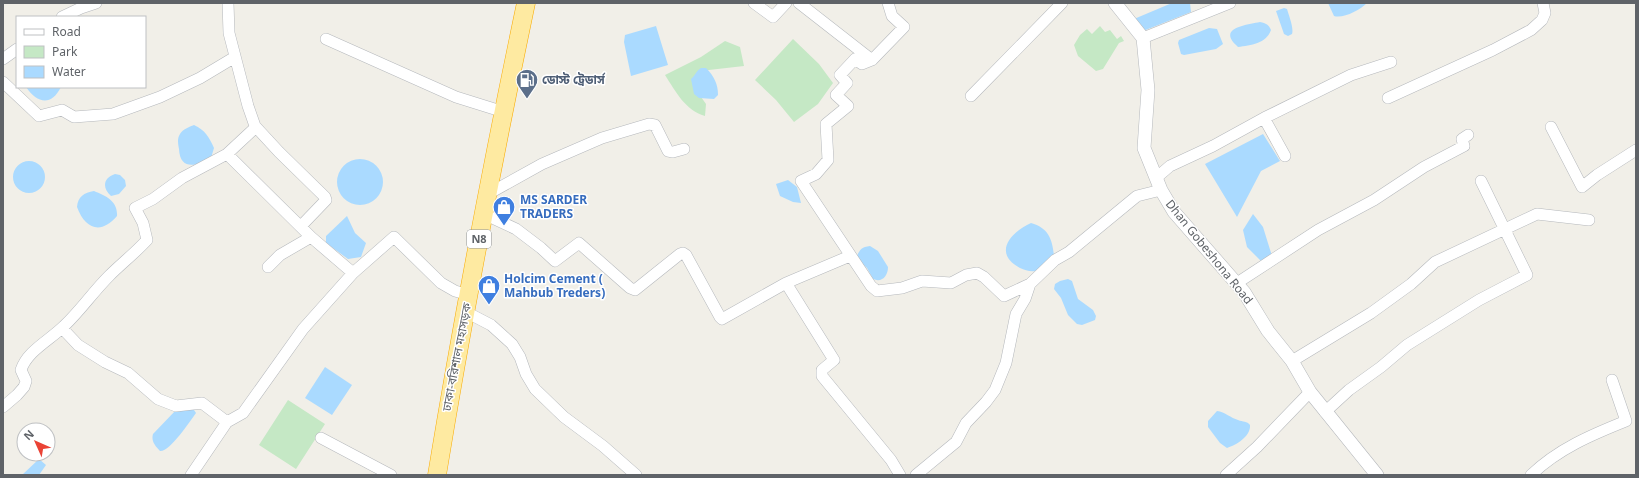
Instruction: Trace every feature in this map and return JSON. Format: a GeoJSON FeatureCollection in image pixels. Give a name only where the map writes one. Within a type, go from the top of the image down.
{"type":"FeatureCollection","features":[{"type":"Feature","properties":{"kind":"highway","name":"ঢাকা-বরিশাল মহাসড়ক"},"geometry":{"type":"LineString","coordinates":[[437,475],[450,395],[484,214],[526,3]]}},
{"type":"Feature","properties":{"kind":"street"},"geometry":{"type":"LineString","coordinates":[[64,16],[96,3]]}},
{"type":"Feature","properties":{"kind":"street"},"geometry":{"type":"LineString","coordinates":[[228,3],[229,33],[248,106],[256,127],[279,152],[326,197],[326,200],[301,226]]}},
{"type":"Feature","properties":{"kind":"street"},"geometry":{"type":"LineString","coordinates":[[754,3],[773,17],[786,3]]}},
{"type":"Feature","properties":{"kind":"street"},"geometry":{"type":"LineString","coordinates":[[799,3],[872,60]]}},
{"type":"Feature","properties":{"kind":"street"},"geometry":{"type":"LineString","coordinates":[[888,3],[892,16],[904,27],[872,60],[862,64],[854,60],[840,75],[847,83],[836,95],[848,106],[826,124],[828,160],[816,174],[801,181],[850,256],[871,286],[877,291],[902,288],[922,281],[951,283],[966,275],[977,273],[984,277],[1004,296],[1030,284],[1055,260],[1069,252],[1137,196],[1158,184],[1170,166],[1213,146],[1264,118],[1351,75],[1391,62]]}},
{"type":"Feature","properties":{"kind":"street"},"geometry":{"type":"LineString","coordinates":[[971,96],[1062,3]]}},
{"type":"Feature","properties":{"kind":"street"},"geometry":{"type":"LineString","coordinates":[[1115,3],[1143,38],[1230,3]]}},
{"type":"Feature","properties":{"kind":"street"},"geometry":{"type":"LineString","coordinates":[[1388,98],[1493,50],[1531,30],[1542,20],[1544,16],[1545,13],[1543,3]]}},
{"type":"Feature","properties":{"kind":"street","name":"Dhan Gobeshona Road"},"geometry":{"type":"LineString","coordinates":[[1143,38],[1148,90],[1144,148],[1158,184],[1174,212],[1244,292],[1268,331],[1292,361],[1310,392],[1377,475]]}},
{"type":"Feature","properties":{"kind":"street"},"geometry":{"type":"LineString","coordinates":[[326,39],[456,96],[504,112]]}},
{"type":"Feature","properties":{"kind":"street"},"geometry":{"type":"LineString","coordinates":[[3,60],[16,50]]}},
{"type":"Feature","properties":{"kind":"street"},"geometry":{"type":"LineString","coordinates":[[3,82],[39,116],[62,110],[74,117],[113,114],[160,97],[200,78],[235,57]]}},
{"type":"Feature","properties":{"kind":"street"},"geometry":{"type":"LineString","coordinates":[[1264,118],[1285,156]]}},
{"type":"Feature","properties":{"kind":"street"},"geometry":{"type":"LineString","coordinates":[[488,194],[555,158],[602,138],[649,124],[655,125],[668,151],[673,152],[684,149]]}},
{"type":"Feature","properties":{"kind":"street"},"geometry":{"type":"LineString","coordinates":[[3,407],[24,387],[26,382],[21,370],[27,359],[62,328],[110,276],[147,240],[143,223],[135,208],[153,199],[182,178],[227,154],[256,127]]}},
{"type":"Feature","properties":{"kind":"street"},"geometry":{"type":"LineString","coordinates":[[1551,128],[1582,187],[1603,171],[1636,150]]}},
{"type":"Feature","properties":{"kind":"street"},"geometry":{"type":"LineString","coordinates":[[1237,283],[1318,230],[1374,200],[1424,167],[1464,146],[1462,139],[1468,135]]}},
{"type":"Feature","properties":{"kind":"street"},"geometry":{"type":"LineString","coordinates":[[227,154],[311,237],[353,273]]}},
{"type":"Feature","properties":{"kind":"street"},"geometry":{"type":"LineString","coordinates":[[1325,412],[1349,390],[1381,367],[1407,345],[1480,300],[1527,275],[1482,181]]}},
{"type":"Feature","properties":{"kind":"street"},"geometry":{"type":"LineString","coordinates":[[484,214],[516,229],[556,261],[579,243],[635,290],[683,253],[686,255],[722,319],[786,283],[850,256]]}},
{"type":"Feature","properties":{"kind":"street"},"geometry":{"type":"LineString","coordinates":[[1292,361],[1371,313],[1411,284],[1435,262],[1537,214],[1589,220]]}},
{"type":"Feature","properties":{"kind":"street"},"geometry":{"type":"LineString","coordinates":[[268,267],[280,255],[311,237]]}},
{"type":"Feature","properties":{"kind":"street"},"geometry":{"type":"LineString","coordinates":[[191,475],[227,422],[243,413],[303,329],[353,273],[394,237],[441,283],[455,291],[512,344],[520,357],[526,374],[535,389],[564,417],[603,446],[636,475]]}},
{"type":"Feature","properties":{"kind":"street"},"geometry":{"type":"LineString","coordinates":[[786,283],[834,360],[822,370],[822,376],[891,460],[900,475]]}},
{"type":"Feature","properties":{"kind":"street"},"geometry":{"type":"LineString","coordinates":[[916,475],[956,442],[966,423],[986,402],[994,390],[1006,363],[1016,314],[1025,299],[1030,284]]}},
{"type":"Feature","properties":{"kind":"street"},"geometry":{"type":"LineString","coordinates":[[62,328],[78,345],[105,362],[128,373],[158,400],[176,406],[202,404],[227,422]]}},
{"type":"Feature","properties":{"kind":"street"},"geometry":{"type":"LineString","coordinates":[[1531,475],[1543,464],[1576,442],[1626,421],[1612,380]]}},
{"type":"Feature","properties":{"kind":"street"},"geometry":{"type":"LineString","coordinates":[[1226,475],[1257,448],[1310,392]]}},
{"type":"Feature","properties":{"kind":"street"},"geometry":{"type":"LineString","coordinates":[[321,438],[391,475]]}},
{"type":"Feature","properties":{"kind":"green space"},"geometry":{"type":"Polygon","coordinates":[[[1100,26],[1105,32],[1110,30],[1117,39],[1121,36],[1124,41],[1119,43],[1103,69],[1096,71],[1078,56],[1074,45],[1080,35],[1087,29],[1092,34],[1100,26]]]}},
{"type":"Feature","properties":{"kind":"green space"},"geometry":{"type":"Polygon","coordinates":[[[793,39],[819,64],[833,83],[818,104],[794,122],[776,100],[755,80],[793,39]]]}},
{"type":"Feature","properties":{"kind":"green space"},"geometry":{"type":"Polygon","coordinates":[[[725,41],[740,47],[744,66],[700,71],[694,87],[706,104],[705,116],[686,105],[665,75],[701,57],[725,41]]]}},
{"type":"Feature","properties":{"kind":"green space"},"geometry":{"type":"Polygon","coordinates":[[[288,400],[325,424],[296,469],[259,445],[288,400]]]}},
{"type":"Feature","properties":{"kind":"water"},"geometry":{"type":"Polygon","coordinates":[[[1172,3],[1190,3],[1191,12],[1143,31],[1134,19],[1172,3]]]}},
{"type":"Feature","properties":{"kind":"water"},"geometry":{"type":"Polygon","coordinates":[[[1328,3],[1367,3],[1351,13],[1338,17],[1334,16],[1328,3]]]}},
{"type":"Feature","properties":{"kind":"water"},"geometry":{"type":"Polygon","coordinates":[[[1284,8],[1287,9],[1292,29],[1292,34],[1288,36],[1284,34],[1276,11],[1284,8]]]}},
{"type":"Feature","properties":{"kind":"water"},"geometry":{"type":"Polygon","coordinates":[[[1260,22],[1267,24],[1271,30],[1269,35],[1262,41],[1238,47],[1232,41],[1230,36],[1236,28],[1260,22]]]}},
{"type":"Feature","properties":{"kind":"water"},"geometry":{"type":"Polygon","coordinates":[[[656,26],[668,65],[631,76],[624,42],[625,35],[656,26]]]}},
{"type":"Feature","properties":{"kind":"water"},"geometry":{"type":"Polygon","coordinates":[[[1209,28],[1217,29],[1223,44],[1216,49],[1184,55],[1181,54],[1178,43],[1179,40],[1209,28]]]}},
{"type":"Feature","properties":{"kind":"water"},"geometry":{"type":"Polygon","coordinates":[[[701,68],[706,68],[715,80],[718,95],[714,99],[699,98],[694,94],[691,79],[701,68]]]}},
{"type":"Feature","properties":{"kind":"water"},"geometry":{"type":"Polygon","coordinates":[[[27,88],[60,88],[53,98],[48,100],[39,99],[27,88]]]}},
{"type":"Feature","properties":{"kind":"water"},"geometry":{"type":"Polygon","coordinates":[[[194,125],[206,134],[214,148],[211,158],[200,163],[190,165],[182,161],[178,139],[180,134],[186,128],[194,125]]]}},
{"type":"Feature","properties":{"kind":"water"},"geometry":{"type":"Polygon","coordinates":[[[1263,134],[1280,161],[1261,171],[1237,217],[1205,164],[1263,134]]]}},
{"type":"Feature","properties":{"kind":"water"},"geometry":{"type":"Polygon","coordinates":[[[356,159],[364,159],[373,163],[379,169],[383,182],[379,195],[373,201],[364,205],[356,205],[347,201],[341,195],[337,186],[337,178],[341,169],[347,163],[356,159]]]}},
{"type":"Feature","properties":{"kind":"water"},"geometry":{"type":"Polygon","coordinates":[[[26,161],[32,161],[42,168],[45,177],[44,183],[38,190],[32,193],[26,193],[16,186],[13,180],[13,174],[20,164],[26,161]]]}},
{"type":"Feature","properties":{"kind":"water"},"geometry":{"type":"Polygon","coordinates":[[[115,174],[120,175],[125,180],[126,186],[119,194],[111,196],[106,190],[105,184],[108,178],[115,174]]]}},
{"type":"Feature","properties":{"kind":"water"},"geometry":{"type":"Polygon","coordinates":[[[788,180],[797,187],[801,203],[793,202],[780,196],[776,184],[788,180]]]}},
{"type":"Feature","properties":{"kind":"water"},"geometry":{"type":"Polygon","coordinates":[[[94,191],[103,195],[116,206],[117,216],[105,226],[94,227],[89,225],[80,214],[77,207],[82,196],[94,191]]]}},
{"type":"Feature","properties":{"kind":"water"},"geometry":{"type":"Polygon","coordinates":[[[1253,214],[1263,227],[1272,256],[1261,261],[1247,247],[1243,230],[1253,214]]]}},
{"type":"Feature","properties":{"kind":"water"},"geometry":{"type":"Polygon","coordinates":[[[347,216],[355,233],[366,243],[361,257],[348,259],[326,243],[326,236],[347,216]]]}},
{"type":"Feature","properties":{"kind":"water"},"geometry":{"type":"Polygon","coordinates":[[[1031,223],[1037,225],[1048,234],[1054,255],[1035,271],[1028,271],[1020,268],[1007,256],[1006,250],[1011,237],[1031,223]]]}},
{"type":"Feature","properties":{"kind":"water"},"geometry":{"type":"Polygon","coordinates":[[[870,246],[878,251],[888,267],[886,276],[879,280],[873,279],[867,268],[859,261],[857,256],[862,249],[870,246]]]}},
{"type":"Feature","properties":{"kind":"water"},"geometry":{"type":"Polygon","coordinates":[[[1068,279],[1072,281],[1078,299],[1093,310],[1096,316],[1095,320],[1082,325],[1077,324],[1068,315],[1061,298],[1054,289],[1055,284],[1068,279]]]}},
{"type":"Feature","properties":{"kind":"water"},"geometry":{"type":"Polygon","coordinates":[[[325,367],[352,385],[332,415],[305,398],[325,367]]]}},
{"type":"Feature","properties":{"kind":"water"},"geometry":{"type":"Polygon","coordinates":[[[176,410],[194,410],[196,413],[174,442],[169,447],[160,451],[154,443],[153,434],[176,410]]]}},
{"type":"Feature","properties":{"kind":"water"},"geometry":{"type":"Polygon","coordinates":[[[1217,411],[1250,425],[1250,429],[1243,440],[1227,448],[1220,443],[1208,427],[1208,421],[1217,411]]]}},
{"type":"Feature","properties":{"kind":"water"},"geometry":{"type":"Polygon","coordinates":[[[36,462],[42,462],[46,465],[39,475],[22,475],[36,462]]]}},
{"type":"Feature","properties":{"kind":"place","name":"ডোস্ট ট্রেডার্স"},"geometry":{"type":"Point","coordinates":[527,100]}},
{"type":"Feature","properties":{"kind":"place","name":"MS SARDER TRADERS"},"geometry":{"type":"Point","coordinates":[504,226]}},
{"type":"Feature","properties":{"kind":"place","name":"Holcim Cement ( Mahbub Treders)"},"geometry":{"type":"Point","coordinates":[489,306]}}]}
